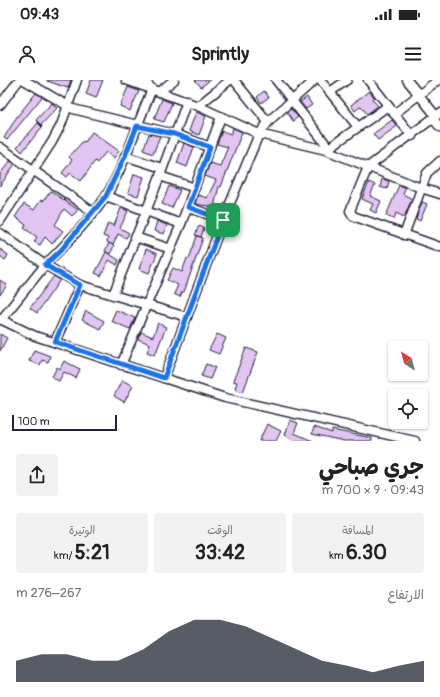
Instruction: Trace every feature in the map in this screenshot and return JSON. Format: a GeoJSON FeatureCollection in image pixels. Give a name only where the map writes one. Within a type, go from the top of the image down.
{"type":"FeatureCollection","features":[{"type":"Feature","properties":{"kind":"street"},"geometry":{"type":"LineString","coordinates":[[0,106],[19,80]]}},
{"type":"Feature","properties":{"kind":"street"},"geometry":{"type":"LineString","coordinates":[[24,80],[67,107],[137,126],[174,134],[210,147]]}},
{"type":"Feature","properties":{"kind":"street"},"geometry":{"type":"LineString","coordinates":[[0,221],[35,171],[61,125],[77,80]]}},
{"type":"Feature","properties":{"kind":"street"},"geometry":{"type":"LineString","coordinates":[[126,80],[186,101],[259,134],[328,149],[368,167],[440,194]]}},
{"type":"Feature","properties":{"kind":"street"},"geometry":{"type":"LineString","coordinates":[[144,80],[156,90]]}},
{"type":"Feature","properties":{"kind":"street"},"geometry":{"type":"LineString","coordinates":[[174,80],[156,90],[137,126],[106,196],[0,319],[20,330],[121,365],[225,398],[415,441]]}},
{"type":"Feature","properties":{"kind":"street"},"geometry":{"type":"LineString","coordinates":[[198,106],[230,80]]}},
{"type":"Feature","properties":{"kind":"street"},"geometry":{"type":"LineString","coordinates":[[234,80],[268,122]]}},
{"type":"Feature","properties":{"kind":"street"},"geometry":{"type":"LineString","coordinates":[[276,80],[328,149]]}},
{"type":"Feature","properties":{"kind":"street"},"geometry":{"type":"LineString","coordinates":[[164,378],[223,220],[259,134],[268,122],[315,80]]}},
{"type":"Feature","properties":{"kind":"street"},"geometry":{"type":"LineString","coordinates":[[320,80],[358,127]]}},
{"type":"Feature","properties":{"kind":"street"},"geometry":{"type":"LineString","coordinates":[[330,92],[347,80]]}},
{"type":"Feature","properties":{"kind":"street"},"geometry":{"type":"LineString","coordinates":[[368,80],[412,136]]}},
{"type":"Feature","properties":{"kind":"street"},"geometry":{"type":"LineString","coordinates":[[407,80],[436,116],[440,127]]}},
{"type":"Feature","properties":{"kind":"street"},"geometry":{"type":"LineString","coordinates":[[394,114],[438,80]]}},
{"type":"Feature","properties":{"kind":"street"},"geometry":{"type":"LineString","coordinates":[[113,295],[161,172],[186,101]]}},
{"type":"Feature","properties":{"kind":"street"},"geometry":{"type":"LineString","coordinates":[[328,149],[388,106]]}},
{"type":"Feature","properties":{"kind":"street"},"geometry":{"type":"LineString","coordinates":[[436,116],[412,136],[368,167],[350,208],[351,214],[404,236],[440,247]]}},
{"type":"Feature","properties":{"kind":"street"},"geometry":{"type":"LineString","coordinates":[[121,365],[188,207],[221,117]]}},
{"type":"Feature","properties":{"kind":"street"},"geometry":{"type":"LineString","coordinates":[[0,147],[93,212]]}},
{"type":"Feature","properties":{"kind":"street"},"geometry":{"type":"LineString","coordinates":[[125,156],[195,188]]}},
{"type":"Feature","properties":{"kind":"street"},"geometry":{"type":"LineString","coordinates":[[404,236],[427,173],[440,161]]}},
{"type":"Feature","properties":{"kind":"street"},"geometry":{"type":"LineString","coordinates":[[106,196],[181,224]]}},
{"type":"Feature","properties":{"kind":"street"},"geometry":{"type":"LineString","coordinates":[[188,207],[223,220]]}},
{"type":"Feature","properties":{"kind":"street"},"geometry":{"type":"LineString","coordinates":[[0,234],[45,265],[80,285],[187,317]]}},
{"type":"Feature","properties":{"kind":"street"},"geometry":{"type":"LineString","coordinates":[[135,236],[171,248]]}},
{"type":"Feature","properties":{"kind":"street"},"geometry":{"type":"LineString","coordinates":[[55,342],[80,285]]}},
{"type":"Feature","properties":{"kind":"building"},"geometry":{"type":"Polygon","coordinates":[[[47,80],[71,80],[68,88],[47,80]]]}},
{"type":"Feature","properties":{"kind":"building"},"geometry":{"type":"Polygon","coordinates":[[[91,80],[103,80],[96,98],[86,94],[91,80]]]}},
{"type":"Feature","properties":{"kind":"building"},"geometry":{"type":"Polygon","coordinates":[[[195,80],[210,80],[201,87],[195,80]]]}},
{"type":"Feature","properties":{"kind":"building"},"geometry":{"type":"Polygon","coordinates":[[[128,87],[139,91],[130,111],[120,106],[128,87]]]}},
{"type":"Feature","properties":{"kind":"building"},"geometry":{"type":"Polygon","coordinates":[[[264,91],[269,97],[261,103],[257,97],[264,91]]]}},
{"type":"Feature","properties":{"kind":"building"},"geometry":{"type":"Polygon","coordinates":[[[369,91],[374,97],[372,99],[378,106],[367,114],[361,106],[355,111],[351,105],[369,91]]]}},
{"type":"Feature","properties":{"kind":"building"},"geometry":{"type":"Polygon","coordinates":[[[36,93],[42,97],[7,140],[4,138],[16,118],[36,93]]]}},
{"type":"Feature","properties":{"kind":"building"},"geometry":{"type":"Polygon","coordinates":[[[307,97],[312,105],[306,109],[300,102],[307,97]]]}},
{"type":"Feature","properties":{"kind":"building"},"geometry":{"type":"Polygon","coordinates":[[[162,99],[172,103],[164,122],[154,119],[162,99]]]}},
{"type":"Feature","properties":{"kind":"building"},"geometry":{"type":"Polygon","coordinates":[[[52,103],[57,108],[41,125],[36,120],[52,103]]]}},
{"type":"Feature","properties":{"kind":"building"},"geometry":{"type":"Polygon","coordinates":[[[291,109],[298,117],[293,121],[287,112],[291,109]]]}},
{"type":"Feature","properties":{"kind":"building"},"geometry":{"type":"Polygon","coordinates":[[[196,112],[206,116],[199,135],[189,131],[196,112]]]}},
{"type":"Feature","properties":{"kind":"building"},"geometry":{"type":"Polygon","coordinates":[[[392,120],[397,126],[378,140],[373,134],[392,120]]]}},
{"type":"Feature","properties":{"kind":"building"},"geometry":{"type":"Polygon","coordinates":[[[38,123],[42,127],[22,152],[17,147],[38,123]]]}},
{"type":"Feature","properties":{"kind":"building"},"geometry":{"type":"Polygon","coordinates":[[[233,128],[242,132],[221,187],[219,186],[214,207],[195,204],[198,195],[207,198],[216,180],[205,176],[210,163],[220,166],[228,147],[217,144],[222,131],[231,134],[233,128]]]}},
{"type":"Feature","properties":{"kind":"building"},"geometry":{"type":"Polygon","coordinates":[[[92,132],[119,151],[114,158],[106,152],[97,163],[95,161],[81,181],[70,173],[67,177],[62,173],[72,160],[69,157],[83,141],[85,142],[92,132]]]}},
{"type":"Feature","properties":{"kind":"building"},"geometry":{"type":"Polygon","coordinates":[[[149,134],[160,136],[153,154],[143,150],[149,134]]]}},
{"type":"Feature","properties":{"kind":"building"},"geometry":{"type":"Polygon","coordinates":[[[184,143],[194,147],[187,167],[177,163],[184,143]]]}},
{"type":"Feature","properties":{"kind":"building"},"geometry":{"type":"Polygon","coordinates":[[[10,161],[15,164],[0,186],[0,174],[10,161]]]}},
{"type":"Feature","properties":{"kind":"building"},"geometry":{"type":"Polygon","coordinates":[[[134,174],[144,177],[138,196],[128,193],[134,174]]]}},
{"type":"Feature","properties":{"kind":"building"},"geometry":{"type":"Polygon","coordinates":[[[382,179],[389,181],[387,189],[380,187],[382,179]]]}},
{"type":"Feature","properties":{"kind":"building"},"geometry":{"type":"Polygon","coordinates":[[[369,182],[375,185],[370,196],[381,201],[376,213],[370,210],[373,204],[362,199],[369,182]]]}},
{"type":"Feature","properties":{"kind":"building"},"geometry":{"type":"Polygon","coordinates":[[[399,185],[405,188],[403,194],[412,199],[404,217],[396,213],[394,219],[386,216],[399,185]]]}},
{"type":"Feature","properties":{"kind":"building"},"geometry":{"type":"Polygon","coordinates":[[[169,186],[180,190],[172,208],[162,204],[169,186]]]}},
{"type":"Feature","properties":{"kind":"building"},"geometry":{"type":"Polygon","coordinates":[[[51,191],[78,210],[72,216],[64,209],[55,225],[63,231],[52,244],[45,237],[40,245],[34,242],[37,237],[24,228],[26,225],[15,217],[24,204],[34,210],[41,200],[43,201],[51,191]]]}},
{"type":"Feature","properties":{"kind":"building"},"geometry":{"type":"Polygon","coordinates":[[[422,202],[427,204],[420,221],[416,219],[422,202]]]}},
{"type":"Feature","properties":{"kind":"building"},"geometry":{"type":"Polygon","coordinates":[[[121,208],[128,211],[120,228],[129,233],[126,238],[118,234],[113,245],[107,242],[108,238],[103,236],[108,223],[114,226],[121,208]]]}},
{"type":"Feature","properties":{"kind":"building"},"geometry":{"type":"Polygon","coordinates":[[[157,221],[167,225],[164,234],[154,231],[157,221]]]}},
{"type":"Feature","properties":{"kind":"building"},"geometry":{"type":"Polygon","coordinates":[[[199,226],[204,228],[201,237],[195,235],[199,226]]]}},
{"type":"Feature","properties":{"kind":"building"},"geometry":{"type":"Polygon","coordinates":[[[197,236],[203,238],[184,292],[182,292],[180,297],[174,294],[178,285],[167,280],[173,268],[182,272],[187,258],[189,259],[197,236]]]}},
{"type":"Feature","properties":{"kind":"building"},"geometry":{"type":"Polygon","coordinates":[[[109,243],[114,246],[110,254],[105,251],[109,243]]]}},
{"type":"Feature","properties":{"kind":"building"},"geometry":{"type":"Polygon","coordinates":[[[0,249],[8,255],[5,260],[0,256],[0,249]]]}},
{"type":"Feature","properties":{"kind":"building"},"geometry":{"type":"Polygon","coordinates":[[[146,249],[157,254],[149,273],[139,269],[146,249]]]}},
{"type":"Feature","properties":{"kind":"building"},"geometry":{"type":"Polygon","coordinates":[[[106,252],[119,260],[117,265],[109,260],[101,276],[95,273],[106,252]]]}},
{"type":"Feature","properties":{"kind":"building"},"geometry":{"type":"Polygon","coordinates":[[[54,276],[60,280],[37,313],[30,308],[54,276]]]}},
{"type":"Feature","properties":{"kind":"building"},"geometry":{"type":"Polygon","coordinates":[[[0,280],[7,285],[0,295],[0,280]]]}},
{"type":"Feature","properties":{"kind":"building"},"geometry":{"type":"Polygon","coordinates":[[[116,310],[135,318],[130,329],[111,321],[116,310]]]}},
{"type":"Feature","properties":{"kind":"building"},"geometry":{"type":"Polygon","coordinates":[[[86,311],[104,321],[100,329],[82,320],[86,311]]]}},
{"type":"Feature","properties":{"kind":"building"},"geometry":{"type":"Polygon","coordinates":[[[158,323],[166,327],[155,355],[147,352],[150,344],[138,339],[141,332],[153,337],[158,323]]]}},
{"type":"Feature","properties":{"kind":"building"},"geometry":{"type":"Polygon","coordinates":[[[0,334],[7,338],[0,351],[0,334]]]}},
{"type":"Feature","properties":{"kind":"building"},"geometry":{"type":"Polygon","coordinates":[[[217,334],[226,338],[219,354],[209,350],[217,334]]]}},
{"type":"Feature","properties":{"kind":"building"},"geometry":{"type":"Polygon","coordinates":[[[246,348],[258,352],[243,392],[235,389],[237,382],[233,381],[246,348]]]}},
{"type":"Feature","properties":{"kind":"building"},"geometry":{"type":"Polygon","coordinates":[[[34,350],[50,356],[48,362],[42,360],[40,365],[29,361],[34,350]]]}},
{"type":"Feature","properties":{"kind":"building"},"geometry":{"type":"Polygon","coordinates":[[[64,361],[80,369],[76,378],[64,372],[59,381],[52,377],[57,367],[60,369],[64,361]]]}},
{"type":"Feature","properties":{"kind":"building"},"geometry":{"type":"Polygon","coordinates":[[[206,364],[215,367],[210,379],[201,376],[206,364]]]}},
{"type":"Feature","properties":{"kind":"building"},"geometry":{"type":"Polygon","coordinates":[[[122,380],[133,386],[124,402],[114,396],[122,380]]]}},
{"type":"Feature","properties":{"kind":"building"},"geometry":{"type":"Polygon","coordinates":[[[290,420],[298,423],[294,433],[313,441],[294,441],[285,435],[290,420]]]}},
{"type":"Feature","properties":{"kind":"building"},"geometry":{"type":"Polygon","coordinates":[[[267,424],[281,431],[276,441],[259,441],[267,424]]]}},
{"type":"Feature","properties":{"kind":"building"},"geometry":{"type":"Polygon","coordinates":[[[314,427],[332,433],[332,430],[372,438],[372,441],[344,441],[312,434],[314,427]]]}},
{"type":"Feature","properties":{"kind":"route"},"geometry":{"type":"LineString","coordinates":[[137,126],[174,134],[210,147],[188,207],[223,220],[164,378],[95,357],[55,342],[80,285],[45,265],[61,250],[106,196],[137,126]]}}]}
